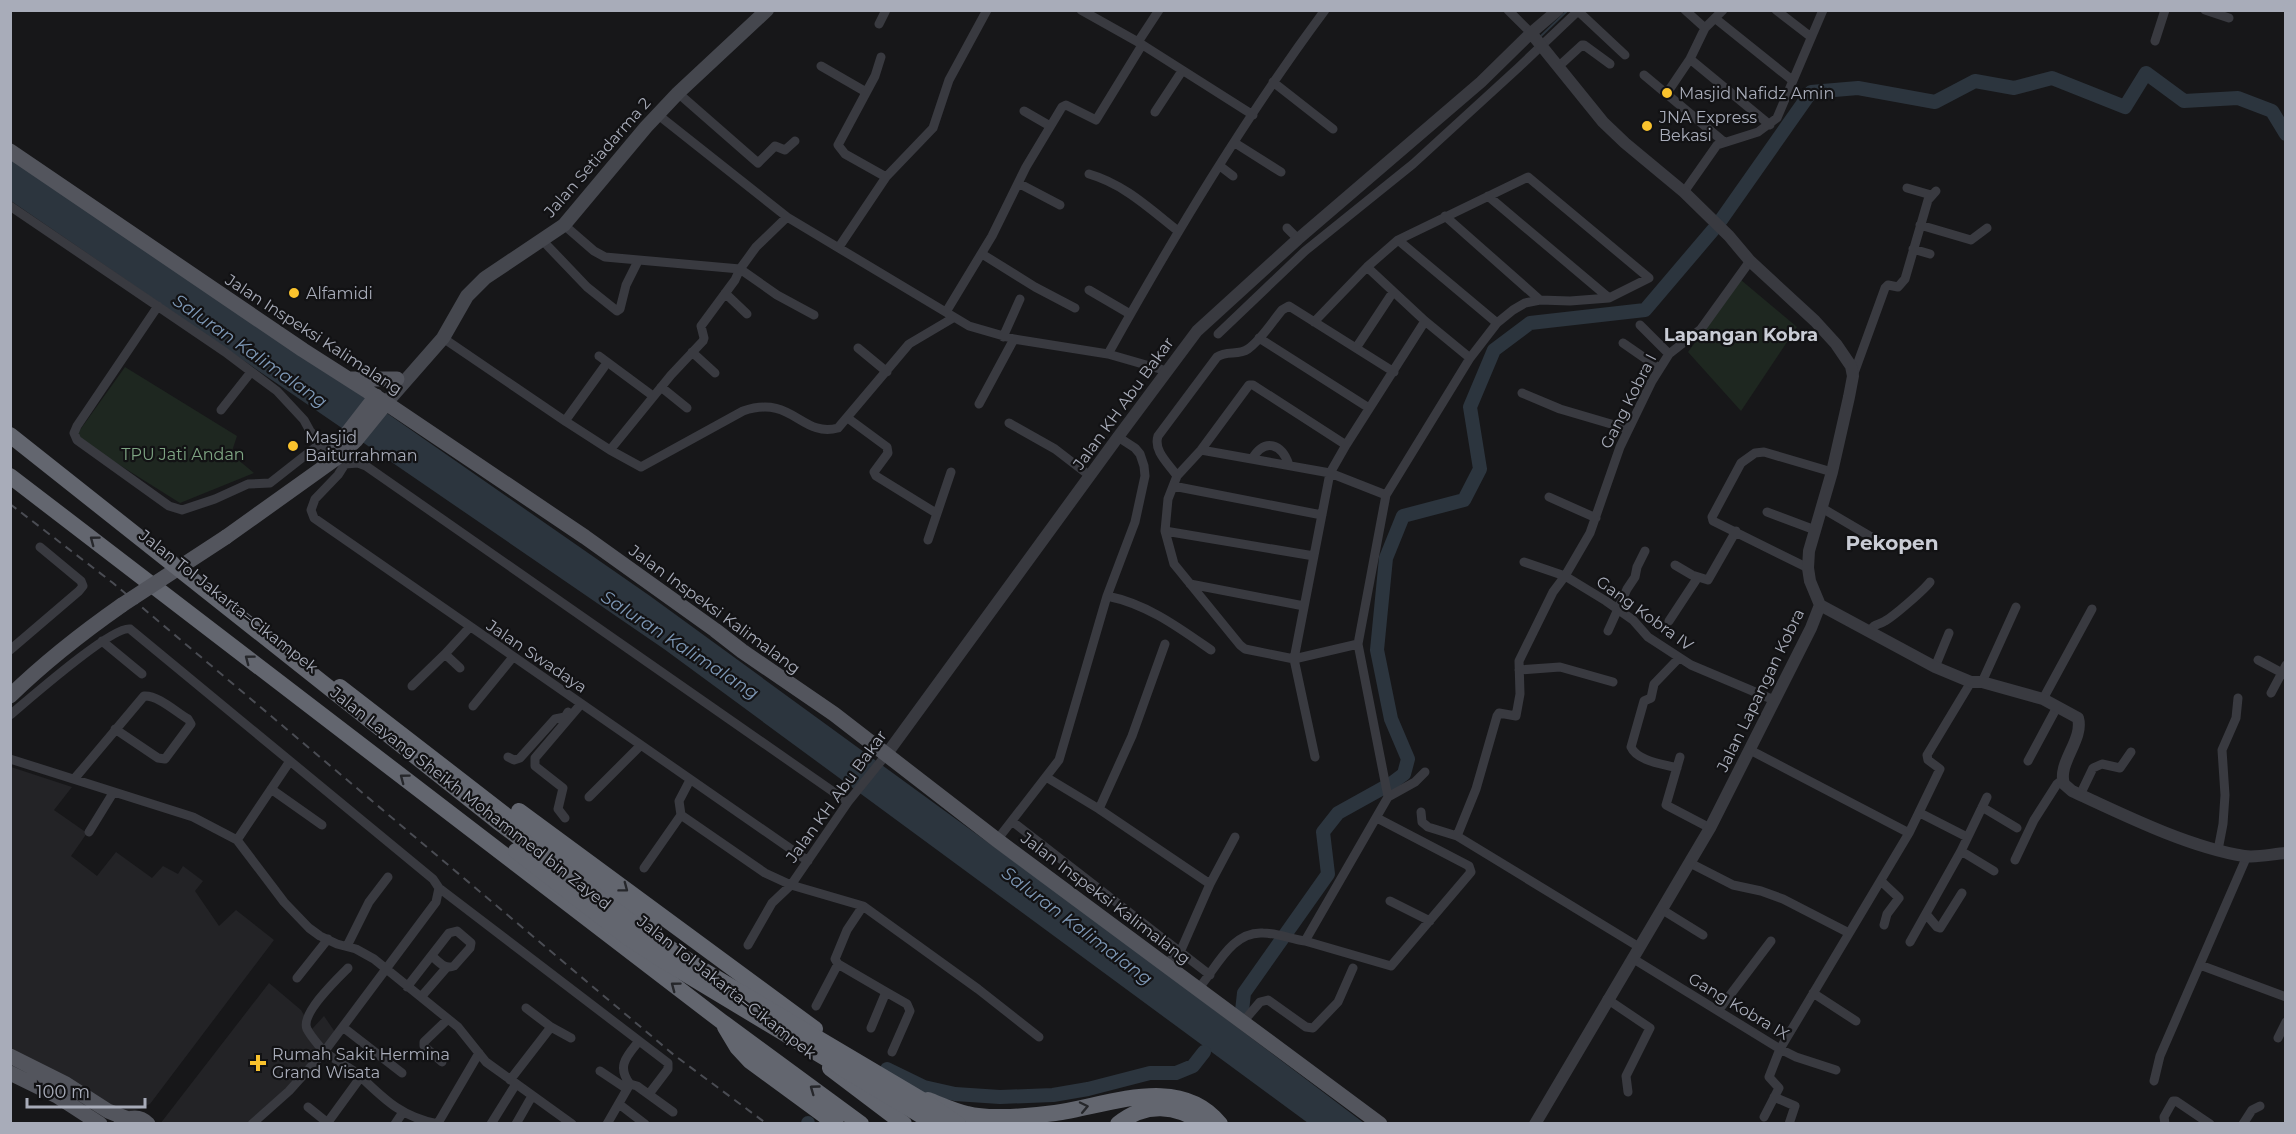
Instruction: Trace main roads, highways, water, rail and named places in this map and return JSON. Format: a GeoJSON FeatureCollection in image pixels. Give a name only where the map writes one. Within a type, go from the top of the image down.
{"type":"FeatureCollection","features":[{"type":"Feature","properties":{"kind":"highway","name":"Jalan Tol Jakarta–Cikampek"},"geometry":{"type":"LineString","coordinates":[[10,430],[904,1124]]}},
{"type":"Feature","properties":{"kind":"highway","name":"Jalan Layang Sheikh Mohammed bin Zayed"},"geometry":{"type":"LineString","coordinates":[[10,435],[497,822],[636,926],[701,969],[933,1106],[958,1124]]}},
{"type":"Feature","properties":{"kind":"highway","name":"Jalan Layang Sheikh Mohammed bin Zayed"},"geometry":{"type":"LineString","coordinates":[[10,446],[94,510],[488,829],[627,937],[934,1124]]}},
{"type":"Feature","properties":{"kind":"highway","name":"Jalan Tol Jakarta–Cikampek"},"geometry":{"type":"LineString","coordinates":[[10,476],[721,1021],[861,1124]]}},
{"type":"Feature","properties":{"kind":"highway"},"geometry":{"type":"LineString","coordinates":[[387,722],[540,825],[854,1058],[909,1091],[969,1115],[994,1116],[1054,1113],[1126,1098],[1154,1096],[1180,1098],[1205,1109],[1220,1124]]}},
{"type":"Feature","properties":{"kind":"highway"},"geometry":{"type":"LineString","coordinates":[[721,1021],[736,1047],[750,1061],[836,1124]]}},
{"type":"Feature","properties":{"kind":"highway"},"geometry":{"type":"LineString","coordinates":[[1118,1124],[1139,1111],[1167,1107],[1185,1113],[1204,1124]]}},
{"type":"Feature","properties":{"kind":"main road","name":"Jalan Setiadarma 2"},"geometry":{"type":"LineString","coordinates":[[10,684],[64,637],[281,500],[351,438],[379,402],[443,338],[467,296],[485,278],[564,225],[604,174],[657,114],[767,10]]}},
{"type":"Feature","properties":{"kind":"main road","name":"Jalan Inspeksi Kalimalang"},"geometry":{"type":"LineString","coordinates":[[10,151],[303,350],[350,379],[379,402],[585,537],[834,714],[884,758],[1380,1124]]}},
{"type":"Feature","properties":{"kind":"main road"},"geometry":{"type":"LineString","coordinates":[[350,379],[402,379]]}},
{"type":"Feature","properties":{"kind":"main road","name":"Jalan Setiadarma 2"},"geometry":{"type":"LineString","coordinates":[[10,696],[38,669],[120,601]]}},
{"type":"Feature","properties":{"kind":"main road"},"geometry":{"type":"LineString","coordinates":[[10,1056],[66,1084],[125,1121],[137,1118],[148,1124]]}},
{"type":"Feature","properties":{"kind":"main road"},"geometry":{"type":"LineString","coordinates":[[10,1073],[57,1096],[100,1124]]}},
{"type":"Feature","properties":{"kind":"water","name":"Saluran Kalimalang"},"geometry":{"type":"Polygon","coordinates":[[[11,157],[358,393],[650,596],[1115,935],[1364,1123],[1308,1123],[664,649],[11,201],[11,157]]]}},
{"type":"Feature","properties":{"kind":"waterway"},"geometry":{"type":"LineString","coordinates":[[1541,36],[1568,10]]}},
{"type":"Feature","properties":{"kind":"waterway"},"geometry":{"type":"LineString","coordinates":[[1721,220],[1811,92],[1858,88],[1935,102],[1975,81],[2014,88],[2052,78],[2125,107],[2146,73],[2184,101],[2238,98],[2272,111],[2286,134]]}},
{"type":"Feature","properties":{"kind":"waterway"},"geometry":{"type":"LineString","coordinates":[[1242,1011],[1244,993],[1328,874],[1323,832],[1338,813],[1404,774],[1408,759],[1391,719],[1377,650],[1386,558],[1403,516],[1464,500],[1480,469],[1470,407],[1494,350],[1530,323],[1645,310],[1713,230]]}},
{"type":"Feature","properties":{"kind":"waterway"},"geometry":{"type":"LineString","coordinates":[[887,1069],[924,1087],[955,1094],[1000,1097],[1053,1095],[1088,1089],[1150,1073],[1176,1073],[1193,1066],[1204,1052]]}},
{"type":"Feature","properties":{"kind":"railway"},"geometry":{"type":"LineString","coordinates":[[10,504],[113,583],[674,1055],[767,1124]]}},
{"type":"Feature","properties":{"kind":"place","name":"Masjid Nafidz Amin"},"geometry":{"type":"Point","coordinates":[1667,93]}},
{"type":"Feature","properties":{"kind":"place","name":"JNA Express Bekasi"},"geometry":{"type":"Point","coordinates":[1647,126]}},
{"type":"Feature","properties":{"kind":"place","name":"Alfamidi"},"geometry":{"type":"Point","coordinates":[294,293]}},
{"type":"Feature","properties":{"kind":"place","name":"Masjid Baiturrahman"},"geometry":{"type":"Point","coordinates":[293,446]}},
{"type":"Feature","properties":{"kind":"place","name":"Rumah Sakit Hermina Grand Wisata"},"geometry":{"type":"Point","coordinates":[258,1063]}},
{"type":"Feature","properties":{"kind":"district","name":"Lapangan Kobra"},"geometry":{"type":"Point","coordinates":[1741,335]}},
{"type":"Feature","properties":{"kind":"district","name":"Pekopen"},"geometry":{"type":"Point","coordinates":[1892,543]}},
{"type":"Feature","properties":{"kind":"park label","name":"TPU Jati Andan"},"geometry":{"type":"Point","coordinates":[183,454]}}]}
